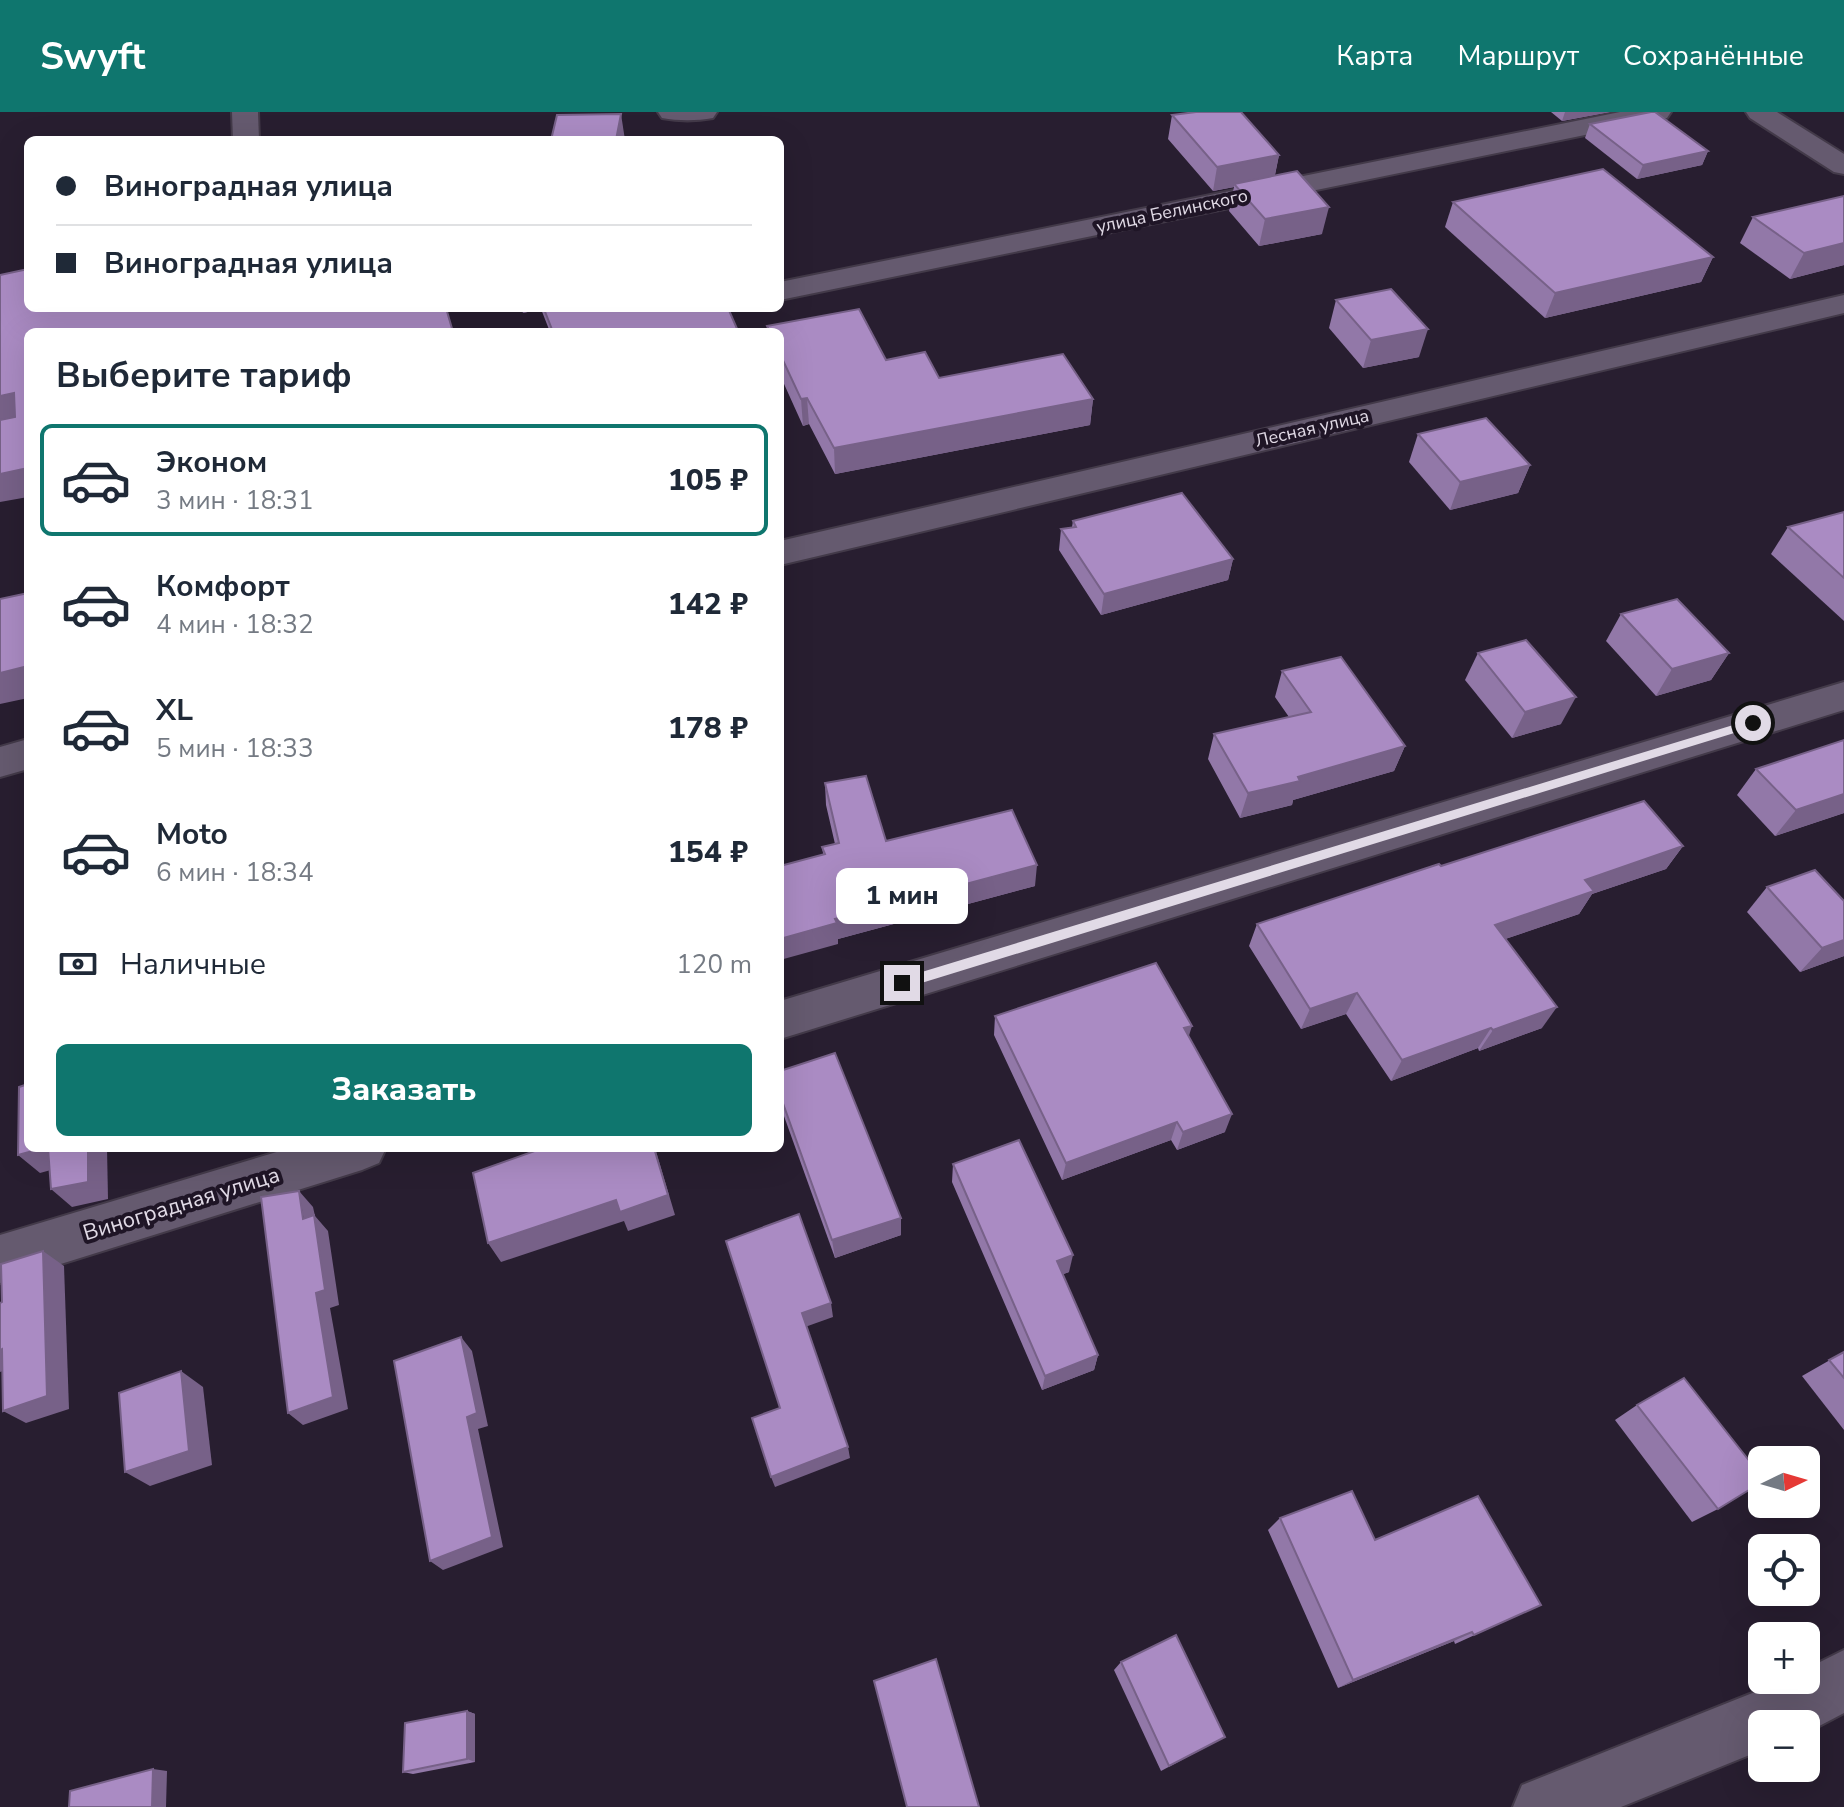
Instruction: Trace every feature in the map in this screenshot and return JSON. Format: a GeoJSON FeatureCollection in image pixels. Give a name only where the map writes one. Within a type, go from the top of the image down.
{"type":"FeatureCollection","features":[{"type":"Feature","properties":{"kind":"street"},"geometry":{"type":"LineString","coordinates":[[245,112],[246,136]]}},
{"type":"Feature","properties":{"kind":"street"},"geometry":{"type":"LineString","coordinates":[[671,112],[704,112]]}},
{"type":"Feature","properties":{"kind":"street","name":"улица Белинского"},"geometry":{"type":"LineString","coordinates":[[784,290],[1658,112]]}},
{"type":"Feature","properties":{"kind":"street"},"geometry":{"type":"LineString","coordinates":[[1759,112],[1844,166]]}},
{"type":"Feature","properties":{"kind":"street","name":"Лесная улица"},"geometry":{"type":"LineString","coordinates":[[784,552],[1844,304]]}},
{"type":"Feature","properties":{"kind":"street"},"geometry":{"type":"LineString","coordinates":[[784,1019],[1844,696]]}},
{"type":"Feature","properties":{"kind":"street"},"geometry":{"type":"LineString","coordinates":[[0,762],[24,755]]}},
{"type":"Feature","properties":{"kind":"street","name":"Виноградная улица"},"geometry":{"type":"LineString","coordinates":[[0,1259],[349,1152]]}},
{"type":"Feature","properties":{"kind":"street"},"geometry":{"type":"LineString","coordinates":[[1544,1807],[1798,1706],[1844,1680]]}},
{"type":"Feature","properties":{"kind":"building"},"geometry":{"type":"Polygon","coordinates":[[[1241,112],[1279,155],[1217,167],[1172,115],[1241,112]]]}},
{"type":"Feature","properties":{"kind":"building"},"geometry":{"type":"Polygon","coordinates":[[[1651,112],[1708,151],[1643,165],[1590,124],[1651,112]]]}},
{"type":"Feature","properties":{"kind":"building"},"geometry":{"type":"Polygon","coordinates":[[[621,114],[617,136],[552,136],[557,115],[621,114]]]}},
{"type":"Feature","properties":{"kind":"building"},"geometry":{"type":"Polygon","coordinates":[[[1603,169],[1713,257],[1555,293],[1453,202],[1603,169]]]}},
{"type":"Feature","properties":{"kind":"building"},"geometry":{"type":"Polygon","coordinates":[[[1297,171],[1329,207],[1265,219],[1234,184],[1297,171]]]}},
{"type":"Feature","properties":{"kind":"building"},"geometry":{"type":"Polygon","coordinates":[[[1844,196],[1844,243],[1804,253],[1753,217],[1844,196]]]}},
{"type":"Feature","properties":{"kind":"building"},"geometry":{"type":"Polygon","coordinates":[[[24,270],[24,312],[447,312],[452,328],[24,328],[24,469],[0,474],[0,420],[15,417],[14,393],[0,396],[0,275],[24,270]]]}},
{"type":"Feature","properties":{"kind":"building"},"geometry":{"type":"Polygon","coordinates":[[[1391,289],[1428,329],[1371,340],[1336,300],[1391,289]]]}},
{"type":"Feature","properties":{"kind":"building"},"geometry":{"type":"Polygon","coordinates":[[[859,309],[886,360],[925,352],[939,378],[1063,354],[1093,399],[834,448],[807,398],[801,399],[784,363],[784,328],[767,326],[859,309]]]}},
{"type":"Feature","properties":{"kind":"building"},"geometry":{"type":"Polygon","coordinates":[[[545,312],[730,312],[737,328],[551,328],[545,312]]]}},
{"type":"Feature","properties":{"kind":"building"},"geometry":{"type":"Polygon","coordinates":[[[1486,418],[1530,465],[1460,482],[1418,434],[1486,418]]]}},
{"type":"Feature","properties":{"kind":"building"},"geometry":{"type":"Polygon","coordinates":[[[1182,493],[1233,559],[1104,594],[1061,529],[1076,527],[1073,521],[1182,493]]]}},
{"type":"Feature","properties":{"kind":"building"},"geometry":{"type":"Polygon","coordinates":[[[1844,512],[1844,578],[1788,527],[1844,512]]]}},
{"type":"Feature","properties":{"kind":"building"},"geometry":{"type":"Polygon","coordinates":[[[24,594],[24,667],[0,673],[0,599],[24,594]]]}},
{"type":"Feature","properties":{"kind":"building"},"geometry":{"type":"Polygon","coordinates":[[[1677,599],[1729,653],[1672,669],[1621,614],[1677,599]]]}},
{"type":"Feature","properties":{"kind":"building"},"geometry":{"type":"Polygon","coordinates":[[[1526,640],[1576,697],[1525,712],[1478,653],[1526,640]]]}},
{"type":"Feature","properties":{"kind":"building"},"geometry":{"type":"Polygon","coordinates":[[[1341,657],[1405,746],[1298,777],[1300,781],[1248,793],[1214,734],[1311,712],[1282,671],[1341,657]]]}},
{"type":"Feature","properties":{"kind":"building"},"geometry":{"type":"Polygon","coordinates":[[[1844,740],[1844,794],[1796,810],[1756,769],[1844,740]]]}},
{"type":"Feature","properties":{"kind":"building"},"geometry":{"type":"Polygon","coordinates":[[[866,776],[886,841],[1012,810],[1037,865],[835,919],[837,923],[784,938],[784,865],[825,854],[822,847],[839,843],[825,783],[866,776]]]}},
{"type":"Feature","properties":{"kind":"building"},"geometry":{"type":"Polygon","coordinates":[[[1644,801],[1683,846],[1585,880],[1594,891],[1495,925],[1557,1007],[1402,1060],[1357,993],[1310,1009],[1257,924],[1439,864],[1441,866],[1644,801]]]}},
{"type":"Feature","properties":{"kind":"building"},"geometry":{"type":"Polygon","coordinates":[[[1815,870],[1844,901],[1844,940],[1822,948],[1767,887],[1815,870]]]}},
{"type":"Feature","properties":{"kind":"building"},"geometry":{"type":"Polygon","coordinates":[[[1156,963],[1192,1026],[1184,1028],[1232,1114],[1183,1132],[1177,1122],[1066,1163],[995,1016],[1156,963]]]}},
{"type":"Feature","properties":{"kind":"building"},"geometry":{"type":"Polygon","coordinates":[[[835,1053],[901,1218],[832,1240],[784,1106],[784,1070],[835,1053]]]}},
{"type":"Feature","properties":{"kind":"building"},"geometry":{"type":"Polygon","coordinates":[[[24,1085],[24,1152],[29,1152],[18,1155],[19,1087],[24,1085]]]}},
{"type":"Feature","properties":{"kind":"building"},"geometry":{"type":"Polygon","coordinates":[[[1019,1140],[1073,1255],[1057,1261],[1098,1355],[1045,1376],[953,1164],[1019,1140]]]}},
{"type":"Feature","properties":{"kind":"building"},"geometry":{"type":"Polygon","coordinates":[[[48,1152],[88,1152],[88,1182],[51,1189],[48,1152]]]}},
{"type":"Feature","properties":{"kind":"building"},"geometry":{"type":"Polygon","coordinates":[[[532,1152],[655,1152],[668,1195],[620,1212],[616,1200],[488,1243],[473,1173],[532,1152]]]}},
{"type":"Feature","properties":{"kind":"building"},"geometry":{"type":"Polygon","coordinates":[[[299,1191],[303,1219],[314,1215],[325,1290],[316,1293],[333,1397],[288,1413],[261,1197],[299,1191]]]}},
{"type":"Feature","properties":{"kind":"building"},"geometry":{"type":"Polygon","coordinates":[[[799,1214],[831,1303],[802,1313],[848,1447],[771,1477],[752,1418],[780,1408],[726,1241],[799,1214]]]}},
{"type":"Feature","properties":{"kind":"building"},"geometry":{"type":"Polygon","coordinates":[[[43,1251],[47,1396],[3,1411],[1,1264],[43,1251]]]}},
{"type":"Feature","properties":{"kind":"building"},"geometry":{"type":"Polygon","coordinates":[[[461,1337],[477,1413],[467,1417],[492,1537],[430,1561],[394,1361],[461,1337]]]}},
{"type":"Feature","properties":{"kind":"building"},"geometry":{"type":"Polygon","coordinates":[[[1844,1352],[1844,1378],[1829,1360],[1844,1352]]]}},
{"type":"Feature","properties":{"kind":"building"},"geometry":{"type":"Polygon","coordinates":[[[181,1371],[189,1451],[125,1472],[119,1393],[181,1371]]]}},
{"type":"Feature","properties":{"kind":"building"},"geometry":{"type":"Polygon","coordinates":[[[1684,1378],[1748,1459],[1748,1491],[1718,1509],[1637,1405],[1684,1378]]]}},
{"type":"Feature","properties":{"kind":"building"},"geometry":{"type":"Polygon","coordinates":[[[1352,1491],[1375,1540],[1478,1496],[1541,1605],[1474,1635],[1472,1632],[1353,1680],[1280,1518],[1352,1491]]]}},
{"type":"Feature","properties":{"kind":"building"},"geometry":{"type":"Polygon","coordinates":[[[1176,1635],[1225,1737],[1169,1766],[1121,1662],[1176,1635]]]}},
{"type":"Feature","properties":{"kind":"building"},"geometry":{"type":"Polygon","coordinates":[[[936,1659],[979,1807],[907,1807],[874,1681],[936,1659]]]}},
{"type":"Feature","properties":{"kind":"building"},"geometry":{"type":"Polygon","coordinates":[[[467,1711],[467,1759],[403,1772],[405,1723],[467,1711]]]}},
{"type":"Feature","properties":{"kind":"building"},"geometry":{"type":"Polygon","coordinates":[[[153,1769],[152,1807],[69,1807],[70,1791],[153,1769]]]}},
{"type":"Feature","properties":{"kind":"route"},"geometry":{"type":"LineString","coordinates":[[902,983],[1753,723]]}}]}
